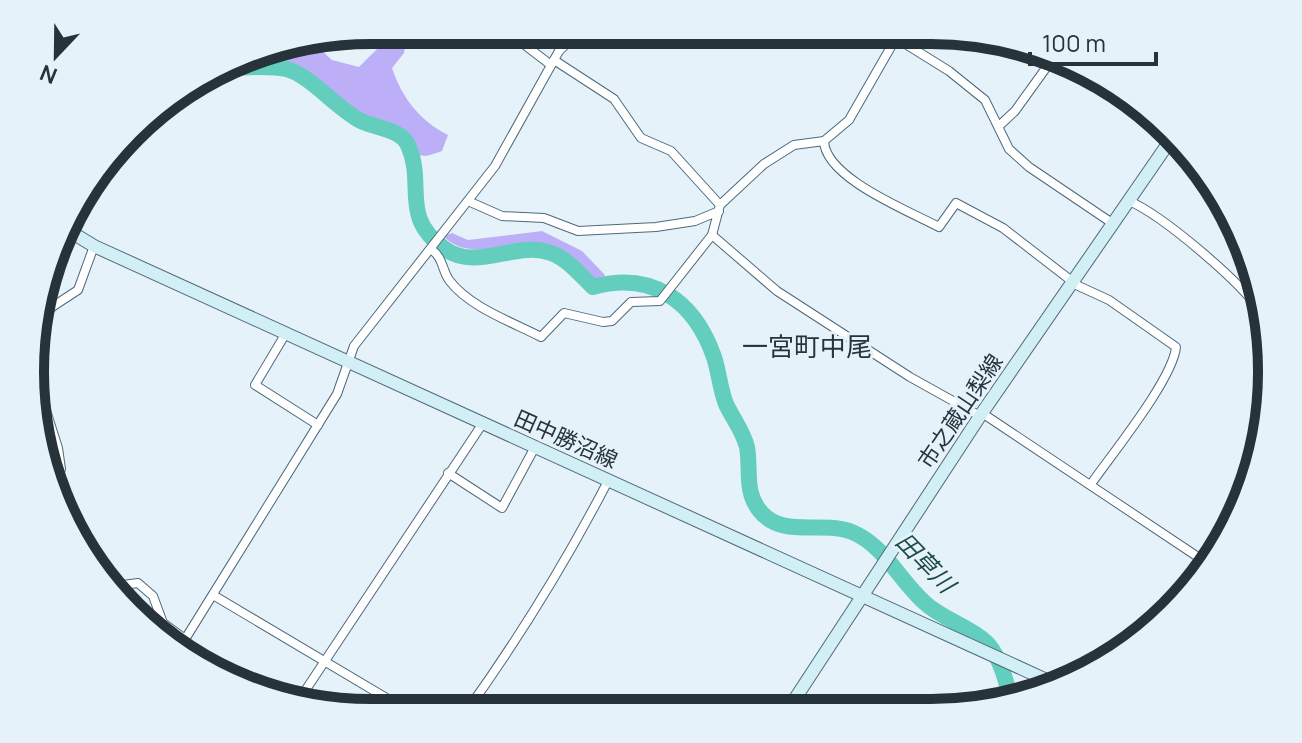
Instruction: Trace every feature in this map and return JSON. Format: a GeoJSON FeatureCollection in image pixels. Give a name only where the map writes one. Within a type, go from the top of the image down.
{"type":"FeatureCollection","features":[{"type":"Feature","properties":{"kind":"main road","name":"市之蔵山梨線"},"geometry":{"type":"LineString","coordinates":[[795,699],[981,414],[1167,145]]}},
{"type":"Feature","properties":{"kind":"main road","name":"田中勝沼線"},"geometry":{"type":"LineString","coordinates":[[75,234],[348,363],[1044,679]]}},
{"type":"Feature","properties":{"kind":"street"},"geometry":{"type":"LineString","coordinates":[[526,44],[614,99],[641,138],[671,151],[719,208]]}},
{"type":"Feature","properties":{"kind":"street"},"geometry":{"type":"LineString","coordinates":[[123,585],[138,583],[150,591],[163,623],[185,639],[337,394],[354,346],[502,155],[552,62],[568,44]]}},
{"type":"Feature","properties":{"kind":"street"},"geometry":{"type":"LineString","coordinates":[[468,201],[502,216],[544,218],[578,231],[656,227],[695,221],[719,208],[764,164],[794,145],[824,141],[849,120],[893,44]]}},
{"type":"Feature","properties":{"kind":"street"},"geometry":{"type":"LineString","coordinates":[[905,44],[985,100],[1009,149],[1029,167],[1112,223]]}},
{"type":"Feature","properties":{"kind":"street"},"geometry":{"type":"LineString","coordinates":[[999,126],[1015,111],[1048,66]]}},
{"type":"Feature","properties":{"kind":"street"},"geometry":{"type":"LineString","coordinates":[[824,141],[828,159],[854,182],[939,227],[956,203],[1003,228],[1072,282],[1109,300],[1176,347],[1171,362],[1137,420],[1091,484]]}},
{"type":"Feature","properties":{"kind":"street"},"geometry":{"type":"LineString","coordinates":[[1129,201],[1153,211],[1231,278],[1250,300]]}},
{"type":"Feature","properties":{"kind":"street"},"geometry":{"type":"LineString","coordinates":[[432,248],[442,257],[449,279],[475,301],[541,337],[564,313],[603,322],[612,321],[631,302],[660,300],[712,235],[719,208]]}},
{"type":"Feature","properties":{"kind":"street"},"geometry":{"type":"LineString","coordinates":[[712,235],[777,291],[910,377],[981,414],[1199,558]]}},
{"type":"Feature","properties":{"kind":"street"},"geometry":{"type":"LineString","coordinates":[[50,310],[78,290],[94,246]]}},
{"type":"Feature","properties":{"kind":"street"},"geometry":{"type":"LineString","coordinates":[[286,333],[255,385],[318,425]]}},
{"type":"Feature","properties":{"kind":"street"},"geometry":{"type":"LineString","coordinates":[[47,415],[60,458],[60,474]]}},
{"type":"Feature","properties":{"kind":"street"},"geometry":{"type":"LineString","coordinates":[[304,692],[483,423]]}},
{"type":"Feature","properties":{"kind":"street"},"geometry":{"type":"LineString","coordinates":[[448,473],[502,508],[535,447]]}},
{"type":"Feature","properties":{"kind":"street"},"geometry":{"type":"LineString","coordinates":[[475,699],[524,629],[577,543],[608,481]]}},
{"type":"Feature","properties":{"kind":"street"},"geometry":{"type":"LineString","coordinates":[[213,595],[389,699]]}},
{"type":"Feature","properties":{"kind":"shaded area"},"geometry":{"type":"Polygon","coordinates":[[[382,44],[406,44],[404,53],[392,68],[407,99],[421,116],[448,135],[442,151],[427,156],[412,152],[411,140],[342,106],[303,74],[274,62],[274,59],[319,48],[332,60],[359,67],[382,44]]]}},
{"type":"Feature","properties":{"kind":"shaded area"},"geometry":{"type":"Polygon","coordinates":[[[542,231],[582,251],[605,275],[604,281],[592,280],[566,257],[543,246],[463,248],[443,236],[452,233],[468,240],[542,231]]]}},
{"type":"Feature","properties":{"kind":"waterway","name":"田草川"},"geometry":{"type":"LineString","coordinates":[[250,67],[271,67],[295,72],[352,116],[400,135],[408,145],[413,160],[416,200],[422,225],[445,249],[471,258],[524,250],[551,253],[568,263],[593,287],[634,283],[652,287],[682,306],[695,320],[714,357],[726,404],[747,447],[750,488],[760,511],[780,524],[841,529],[873,545],[925,603],[972,631],[991,647],[1008,690]]}},
{"type":"Feature","properties":{"kind":"district","name":"一宮町中尾"},"geometry":{"type":"Point","coordinates":[807,347]}}]}
